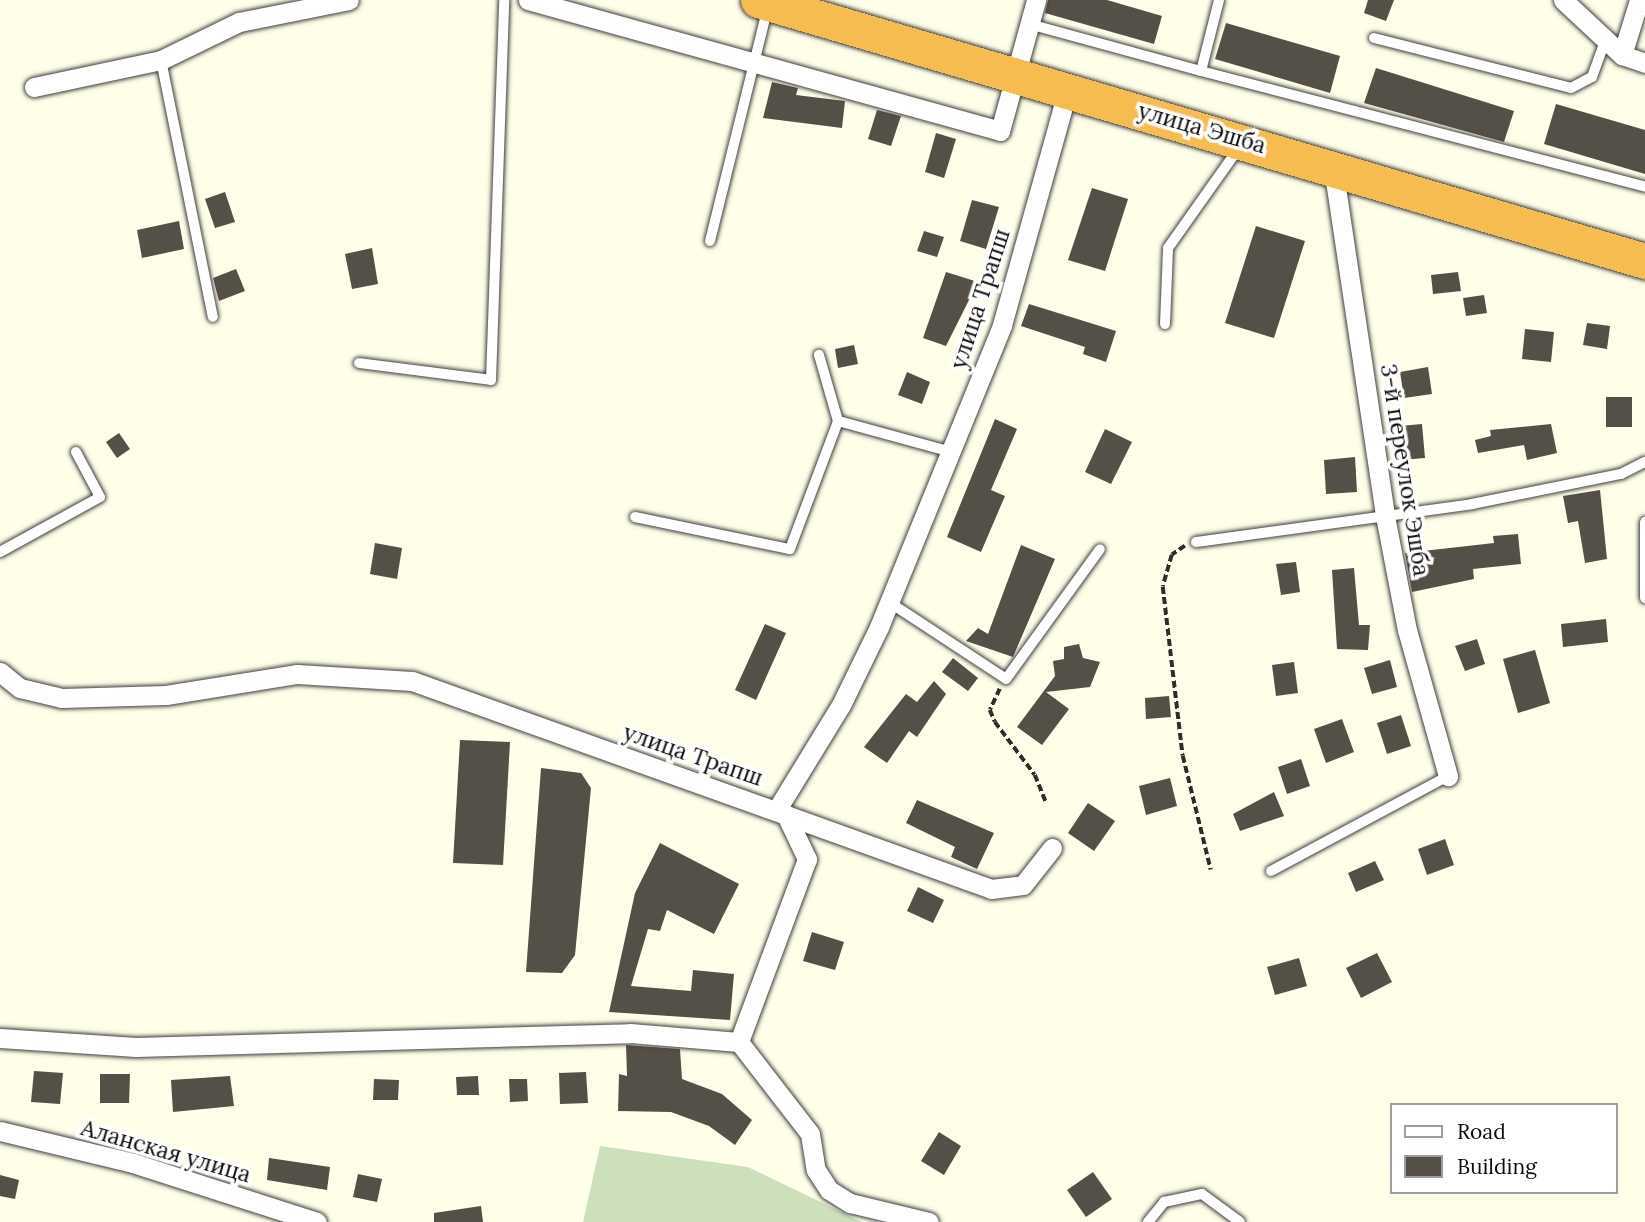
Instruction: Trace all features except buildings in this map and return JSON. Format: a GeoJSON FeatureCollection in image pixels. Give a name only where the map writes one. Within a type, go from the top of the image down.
{"type":"FeatureCollection","features":[{"type":"Feature","properties":{"kind":"highway","name":"улица Эшба"},"geometry":{"type":"LineString","coordinates":[[763,2],[1242,139],[1645,261]]}},
{"type":"Feature","properties":{"kind":"street"},"geometry":{"type":"LineString","coordinates":[[34,87],[161,60],[239,22],[349,0]]}},
{"type":"Feature","properties":{"kind":"street"},"geometry":{"type":"LineString","coordinates":[[528,0],[1000,131],[1036,0]]}},
{"type":"Feature","properties":{"kind":"street"},"geometry":{"type":"LineString","coordinates":[[1563,0],[1622,55],[1645,63]]}},
{"type":"Feature","properties":{"kind":"street"},"geometry":{"type":"LineString","coordinates":[[1622,55],[1639,0]]}},
{"type":"Feature","properties":{"kind":"street","name":"улица Трапш"},"geometry":{"type":"LineString","coordinates":[[0,672],[20,688],[62,698],[166,695],[297,674],[412,681],[781,813],[841,705],[889,602],[1002,325],[1068,89]]}},
{"type":"Feature","properties":{"kind":"street","name":"3-й переулок Эшба"},"geometry":{"type":"LineString","coordinates":[[1333,167],[1385,516],[1408,630],[1448,776]]}},
{"type":"Feature","properties":{"kind":"street"},"geometry":{"type":"LineString","coordinates":[[781,813],[991,889],[1023,885],[1052,848]]}},
{"type":"Feature","properties":{"kind":"street"},"geometry":{"type":"LineString","coordinates":[[739,1042],[807,859],[781,813]]}},
{"type":"Feature","properties":{"kind":"street"},"geometry":{"type":"LineString","coordinates":[[0,1038],[136,1047],[630,1033],[739,1042],[810,1134],[816,1170],[829,1190],[850,1203],[929,1222]]}},
{"type":"Feature","properties":{"kind":"street","name":"Аланская улица"},"geometry":{"type":"LineString","coordinates":[[0,1131],[132,1163],[317,1222]]}},
{"type":"Feature","properties":{"kind":"lane"},"geometry":{"type":"LineString","coordinates":[[359,363],[491,380],[504,0]]}},
{"type":"Feature","properties":{"kind":"lane"},"geometry":{"type":"LineString","coordinates":[[1201,71],[1219,0]]}},
{"type":"Feature","properties":{"kind":"lane"},"geometry":{"type":"LineString","coordinates":[[710,241],[754,63],[763,2]]}},
{"type":"Feature","properties":{"kind":"lane"},"geometry":{"type":"LineString","coordinates":[[1029,24],[1645,187]]}},
{"type":"Feature","properties":{"kind":"lane"},"geometry":{"type":"LineString","coordinates":[[1374,38],[1571,88],[1592,77],[1605,41]]}},
{"type":"Feature","properties":{"kind":"lane"},"geometry":{"type":"LineString","coordinates":[[161,60],[214,317]]}},
{"type":"Feature","properties":{"kind":"lane"},"geometry":{"type":"LineString","coordinates":[[1166,324],[1168,248],[1242,139]]}},
{"type":"Feature","properties":{"kind":"lane"},"geometry":{"type":"LineString","coordinates":[[635,517],[790,548],[838,421],[819,355]]}},
{"type":"Feature","properties":{"kind":"lane"},"geometry":{"type":"LineString","coordinates":[[838,421],[951,452]]}},
{"type":"Feature","properties":{"kind":"lane"},"geometry":{"type":"LineString","coordinates":[[0,552],[100,497],[76,452]]}},
{"type":"Feature","properties":{"kind":"lane"},"geometry":{"type":"LineString","coordinates":[[1196,542],[1385,516],[1621,474],[1645,462]]}},
{"type":"Feature","properties":{"kind":"lane"},"geometry":{"type":"LineString","coordinates":[[1645,522],[1645,598]]}},
{"type":"Feature","properties":{"kind":"lane"},"geometry":{"type":"LineString","coordinates":[[889,602],[1006,679],[1100,549]]}},
{"type":"Feature","properties":{"kind":"lane"},"geometry":{"type":"LineString","coordinates":[[1271,872],[1448,776]]}},
{"type":"Feature","properties":{"kind":"lane"},"geometry":{"type":"LineString","coordinates":[[1148,1222],[1164,1202],[1202,1194],[1240,1222]]}},
{"type":"Feature","properties":{"kind":"path"},"geometry":{"type":"LineString","coordinates":[[1196,542],[1172,555],[1163,587],[1183,756],[1211,870]]}},
{"type":"Feature","properties":{"kind":"path"},"geometry":{"type":"LineString","coordinates":[[1006,679],[990,710],[1035,775],[1047,804]]}},
{"type":"Feature","properties":{"kind":"green space"},"geometry":{"type":"Polygon","coordinates":[[[600,1146],[748,1167],[862,1222],[583,1222],[600,1146]]]}}]}
